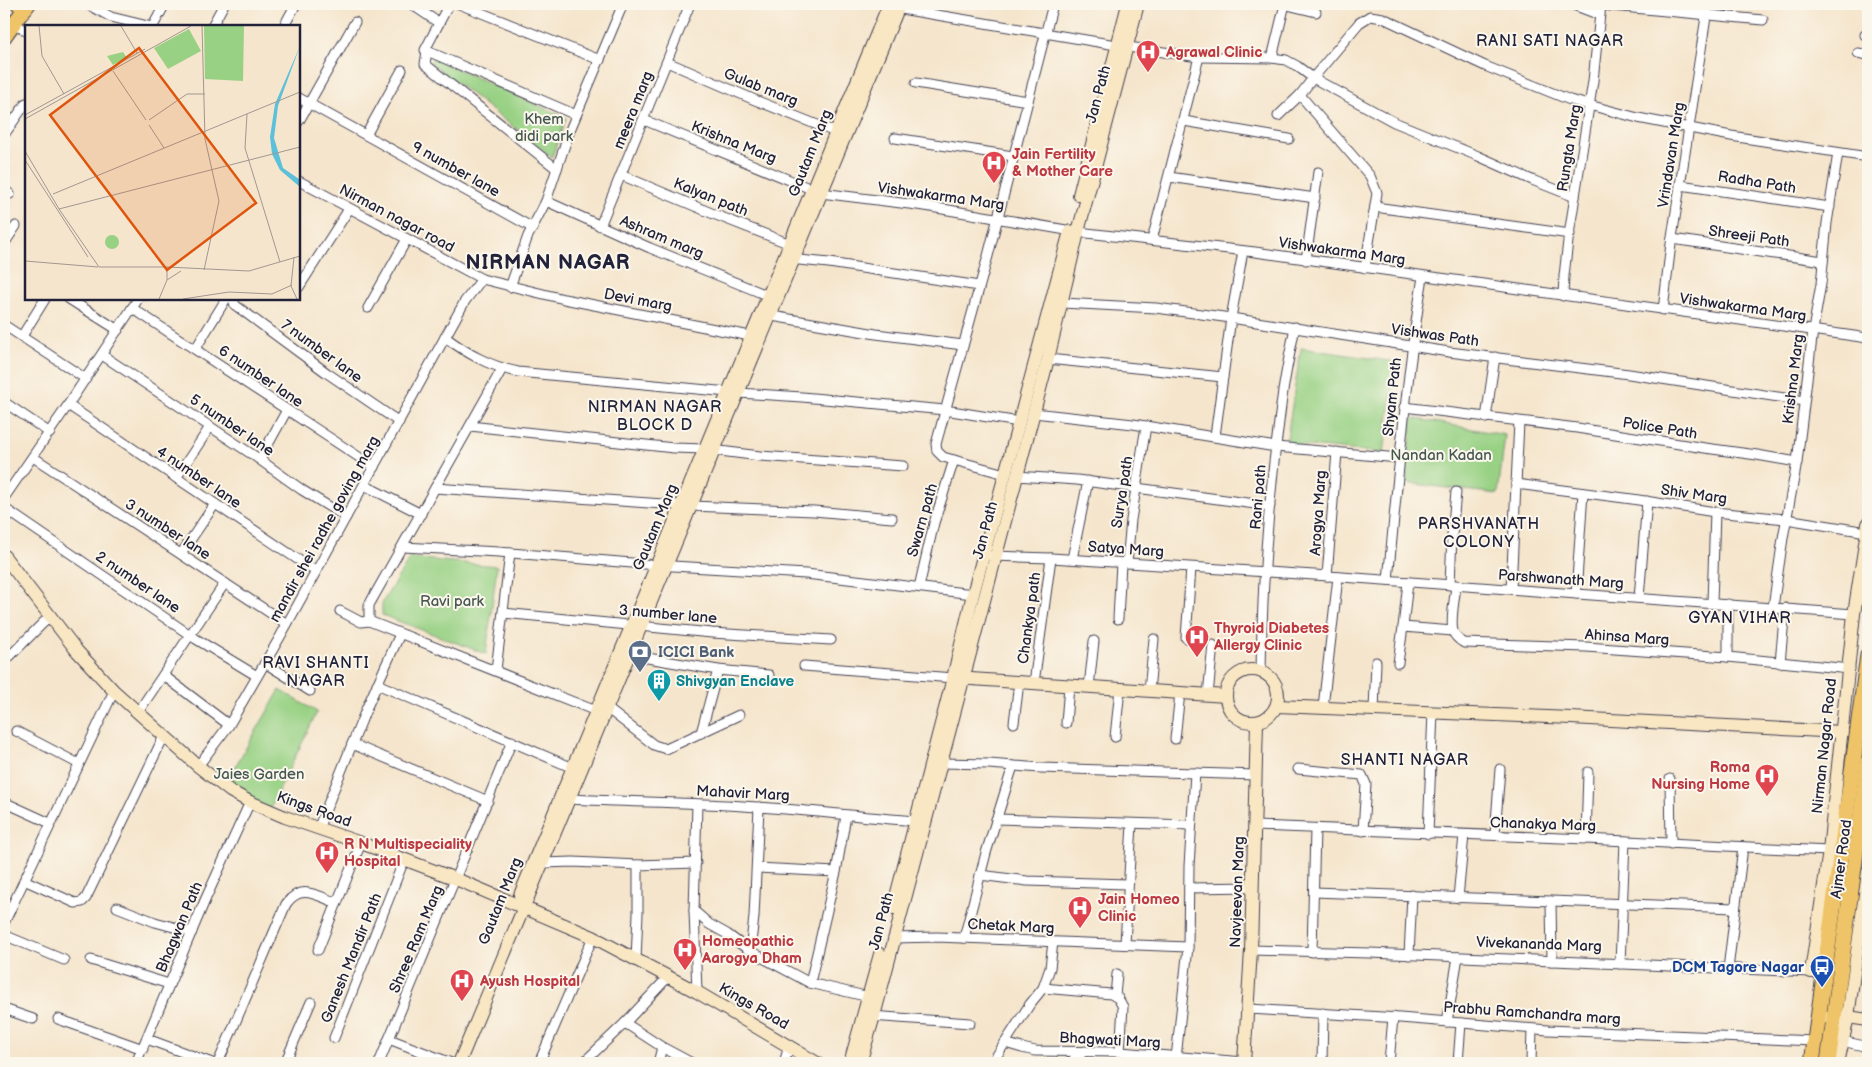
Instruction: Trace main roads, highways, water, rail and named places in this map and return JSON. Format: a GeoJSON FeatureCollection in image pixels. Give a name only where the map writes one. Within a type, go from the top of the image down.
{"type":"FeatureCollection","features":[{"type":"Feature","properties":{"kind":"highway","name":"Ajmer Road"},"geometry":{"type":"LineString","coordinates":[[1812,1063],[1818,1017],[1818,972],[1868,655]]}},
{"type":"Feature","properties":{"kind":"highway","name":"Ajmer Road"},"geometry":{"type":"LineString","coordinates":[[1828,1063],[1841,1017],[1865,819],[1868,762]]}},
{"type":"Feature","properties":{"kind":"main road"},"geometry":{"type":"LineString","coordinates":[[4,37],[24,5]]}},
{"type":"Feature","properties":{"kind":"place","name":"Agrawal Clinic"},"geometry":{"type":"Point","coordinates":[1148,73]}},
{"type":"Feature","properties":{"kind":"place","name":"Jain Fertility & Mother Care"},"geometry":{"type":"Point","coordinates":[994,184]}},
{"type":"Feature","properties":{"kind":"place","name":"Thyroid Diabetes Allergy Clinic"},"geometry":{"type":"Point","coordinates":[1197,658]}},
{"type":"Feature","properties":{"kind":"place","name":"ICICI Bank"},"geometry":{"type":"Point","coordinates":[640,673]}},
{"type":"Feature","properties":{"kind":"place","name":"Shivgyan Enclave"},"geometry":{"type":"Point","coordinates":[659,702]}},
{"type":"Feature","properties":{"kind":"place","name":"Roma Nursing Home"},"geometry":{"type":"Point","coordinates":[1767,797]}},
{"type":"Feature","properties":{"kind":"place","name":"R N Multispeciality Hospital"},"geometry":{"type":"Point","coordinates":[327,874]}},
{"type":"Feature","properties":{"kind":"place","name":"Jain Homeo Clinic"},"geometry":{"type":"Point","coordinates":[1080,929]}},
{"type":"Feature","properties":{"kind":"place","name":"Homeopathic Aarogya Dham"},"geometry":{"type":"Point","coordinates":[685,971]}},
{"type":"Feature","properties":{"kind":"place","name":"DCM Tagore Nagar"},"geometry":{"type":"Point","coordinates":[1822,988]}},
{"type":"Feature","properties":{"kind":"place","name":"Ayush Hospital"},"geometry":{"type":"Point","coordinates":[462,1002]}},
{"type":"Feature","properties":{"kind":"district","name":"RANI SATI NAGAR"},"geometry":{"type":"Point","coordinates":[1550,40]}},
{"type":"Feature","properties":{"kind":"district","name":"NIRMAN NAGAR"},"geometry":{"type":"Point","coordinates":[548,262]}},
{"type":"Feature","properties":{"kind":"district","name":"NIRMAN NAGAR BLOCK D"},"geometry":{"type":"Point","coordinates":[655,415]}},
{"type":"Feature","properties":{"kind":"district","name":"PARSHVANATH COLONY"},"geometry":{"type":"Point","coordinates":[1479,532]}},
{"type":"Feature","properties":{"kind":"district","name":"GYAN VIHAR"},"geometry":{"type":"Point","coordinates":[1740,617]}},
{"type":"Feature","properties":{"kind":"district","name":"RAVI SHANTI NAGAR"},"geometry":{"type":"Point","coordinates":[316,671]}},
{"type":"Feature","properties":{"kind":"district","name":"SHANTI NAGAR"},"geometry":{"type":"Point","coordinates":[1405,759]}},
{"type":"Feature","properties":{"kind":"park label","name":"Khem didi park"},"geometry":{"type":"Point","coordinates":[544,128]}},
{"type":"Feature","properties":{"kind":"park label","name":"Nandan Kadan"},"geometry":{"type":"Point","coordinates":[1441,455]}},
{"type":"Feature","properties":{"kind":"park label","name":"Ravi park"},"geometry":{"type":"Point","coordinates":[452,601]}},
{"type":"Feature","properties":{"kind":"park label","name":"Jaies Garden"},"geometry":{"type":"Point","coordinates":[259,774]}}]}
